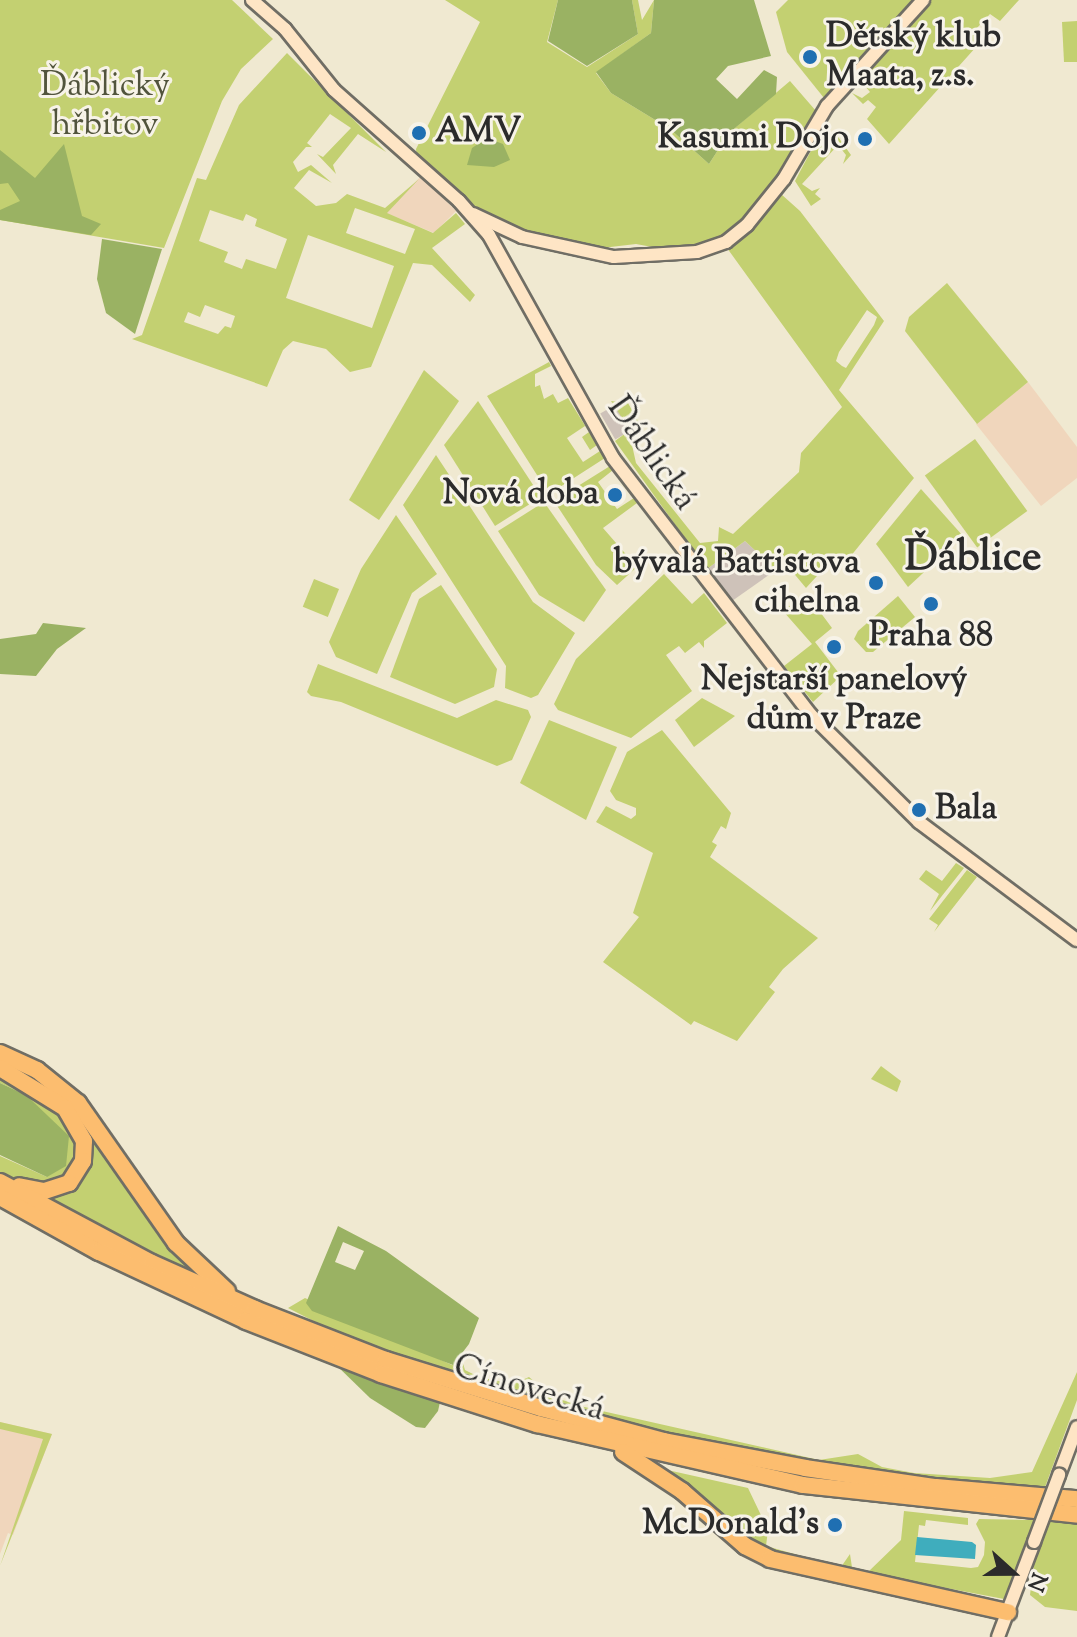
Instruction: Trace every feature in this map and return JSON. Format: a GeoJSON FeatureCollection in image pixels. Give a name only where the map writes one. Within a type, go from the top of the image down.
{"type":"FeatureCollection","features":[{"type":"Feature","properties":{"kind":"highway"},"geometry":{"type":"LineString","coordinates":[[0,1053],[37,1070],[78,1103],[176,1243],[211,1278],[255,1309]]}},
{"type":"Feature","properties":{"kind":"highway"},"geometry":{"type":"LineString","coordinates":[[0,1068],[65,1108],[84,1141],[83,1161],[74,1178],[44,1191],[0,1181]]}},
{"type":"Feature","properties":{"kind":"highway","name":"Cínovecká"},"geometry":{"type":"LineString","coordinates":[[0,1181],[141,1257],[255,1309],[386,1360],[664,1441],[881,1480],[1077,1499]]}},
{"type":"Feature","properties":{"kind":"highway","name":"Cínovecká"},"geometry":{"type":"LineString","coordinates":[[0,1199],[160,1281],[311,1348],[454,1399],[611,1445],[849,1492],[1077,1515]]}},
{"type":"Feature","properties":{"kind":"highway"},"geometry":{"type":"LineString","coordinates":[[611,1445],[682,1491],[745,1546],[770,1559],[1008,1612]]}},
{"type":"Feature","properties":{"kind":"main road","name":"Ďáblická"},"geometry":{"type":"LineString","coordinates":[[252,0],[285,29],[334,90],[470,213],[503,256],[613,458],[811,715],[919,822],[1077,940]]}},
{"type":"Feature","properties":{"kind":"main road"},"geometry":{"type":"LineString","coordinates":[[470,213],[522,237],[614,257],[697,252],[726,242],[747,225],[784,179],[827,106],[923,0]]}},
{"type":"Feature","properties":{"kind":"main road"},"geometry":{"type":"LineString","coordinates":[[998,1637],[1077,1427]]}},
{"type":"Feature","properties":{"kind":"shaded area"},"geometry":{"type":"Polygon","coordinates":[[[421,176],[456,211],[434,233],[386,213],[421,176]]]}},
{"type":"Feature","properties":{"kind":"shaded area"},"geometry":{"type":"Polygon","coordinates":[[[1028,382],[1077,447],[1077,478],[1041,506],[976,424],[1028,382]]]}},
{"type":"Feature","properties":{"kind":"shaded area"},"geometry":{"type":"Polygon","coordinates":[[[615,405],[630,431],[615,439],[600,414],[615,405]]]}},
{"type":"Feature","properties":{"kind":"shaded area"},"geometry":{"type":"Polygon","coordinates":[[[745,541],[776,570],[732,601],[707,569],[745,541]]]}},
{"type":"Feature","properties":{"kind":"shaded area"},"geometry":{"type":"Polygon","coordinates":[[[0,1422],[52,1434],[13,1535],[8,1533],[0,1554],[0,1422]]]}},
{"type":"Feature","properties":{"kind":"green space","name":"Ďáblický hřbitov"},"geometry":{"type":"Polygon","coordinates":[[[0,0],[232,0],[273,39],[241,69],[222,101],[164,248],[0,220],[0,0]]]}},
{"type":"Feature","properties":{"kind":"green space"},"geometry":{"type":"Polygon","coordinates":[[[445,0],[558,0],[547,42],[587,67],[638,34],[632,0],[638,0],[642,20],[654,0],[651,33],[596,73],[611,93],[670,129],[709,164],[729,133],[790,81],[816,111],[792,149],[791,161],[756,207],[734,230],[714,241],[663,249],[636,244],[602,248],[532,233],[473,207],[417,160],[416,149],[480,22],[445,0]]]}},
{"type":"Feature","properties":{"kind":"green space"},"geometry":{"type":"Polygon","coordinates":[[[558,0],[632,0],[638,34],[587,66],[548,41],[558,0]]]}},
{"type":"Feature","properties":{"kind":"green space"},"geometry":{"type":"Polygon","coordinates":[[[654,0],[754,0],[771,56],[728,66],[716,79],[737,99],[764,70],[777,77],[776,94],[729,133],[709,164],[670,129],[611,93],[596,72],[651,33],[654,0]]]}},
{"type":"Feature","properties":{"kind":"green space"},"geometry":{"type":"Polygon","coordinates":[[[788,0],[914,0],[824,98],[787,52],[776,12],[788,0]]]}},
{"type":"Feature","properties":{"kind":"green space"},"geometry":{"type":"Polygon","coordinates":[[[931,0],[1019,0],[1000,21],[990,14],[977,28],[985,37],[889,144],[867,119],[876,107],[868,100],[863,104],[852,93],[862,98],[870,92],[860,80],[931,0]]]}},
{"type":"Feature","properties":{"kind":"green space"},"geometry":{"type":"Polygon","coordinates":[[[1077,21],[1077,62],[1064,62],[1062,22],[1077,21]]]}},
{"type":"Feature","properties":{"kind":"green space"},"geometry":{"type":"Polygon","coordinates":[[[287,53],[386,152],[358,134],[333,165],[336,174],[317,154],[323,157],[351,128],[330,114],[307,143],[312,147],[306,147],[293,162],[298,172],[311,165],[332,183],[309,170],[294,188],[316,206],[336,203],[347,194],[385,208],[419,179],[387,213],[433,233],[456,213],[465,224],[432,248],[475,295],[470,302],[432,265],[413,263],[371,367],[350,372],[326,349],[293,341],[283,350],[267,387],[132,339],[142,335],[197,178],[206,180],[239,105],[287,53]],[[355,208],[346,233],[405,254],[415,229],[355,208]],[[210,210],[199,241],[228,252],[224,262],[242,269],[246,259],[276,269],[287,239],[255,226],[257,219],[246,214],[243,221],[210,210]],[[308,235],[286,298],[372,328],[394,266],[308,235]],[[205,305],[200,317],[188,312],[184,322],[218,334],[225,326],[231,328],[235,316],[205,305]]]}},
{"type":"Feature","properties":{"kind":"green space"},"geometry":{"type":"Polygon","coordinates":[[[823,128],[819,142],[825,145],[836,134],[851,155],[843,164],[846,155],[838,145],[802,184],[812,191],[820,188],[815,194],[821,199],[811,206],[795,181],[823,128]]]}},
{"type":"Feature","properties":{"kind":"green space"},"geometry":{"type":"Polygon","coordinates":[[[487,138],[503,144],[510,160],[494,167],[467,165],[472,148],[487,138]]]}},
{"type":"Feature","properties":{"kind":"green space"},"geometry":{"type":"Polygon","coordinates":[[[64,144],[82,216],[101,224],[91,235],[0,220],[0,210],[20,201],[8,183],[0,184],[0,150],[35,178],[64,144]]]}},
{"type":"Feature","properties":{"kind":"green space"},"geometry":{"type":"Polygon","coordinates":[[[781,194],[800,211],[884,321],[839,390],[914,478],[850,557],[832,569],[827,565],[806,588],[786,564],[776,570],[745,541],[707,569],[615,441],[630,430],[611,401],[628,403],[643,430],[632,445],[636,463],[700,543],[718,541],[719,527],[733,534],[799,472],[801,453],[842,407],[727,248],[747,234],[781,194]],[[867,310],[839,352],[836,361],[842,366],[846,368],[877,317],[867,310]]]}},
{"type":"Feature","properties":{"kind":"green space"},"geometry":{"type":"Polygon","coordinates":[[[102,239],[162,249],[135,334],[106,313],[97,279],[102,239]]]}},
{"type":"Feature","properties":{"kind":"green space"},"geometry":{"type":"Polygon","coordinates":[[[947,283],[1028,382],[977,424],[905,331],[909,317],[947,283]]]}},
{"type":"Feature","properties":{"kind":"green space"},"geometry":{"type":"Polygon","coordinates":[[[549,362],[551,366],[535,374],[535,387],[540,385],[544,399],[553,394],[558,403],[568,398],[589,431],[585,426],[567,438],[583,462],[600,451],[597,445],[605,458],[549,494],[487,396],[549,362]]]}},
{"type":"Feature","properties":{"kind":"green space"},"geometry":{"type":"Polygon","coordinates":[[[424,370],[459,401],[379,520],[349,500],[424,370]]]}},
{"type":"Feature","properties":{"kind":"green space"},"geometry":{"type":"Polygon","coordinates":[[[478,401],[541,497],[495,526],[444,445],[478,401]]]}},
{"type":"Feature","properties":{"kind":"green space"},"geometry":{"type":"Polygon","coordinates":[[[589,432],[597,445],[590,450],[582,437],[589,432]]]}},
{"type":"Feature","properties":{"kind":"green space"},"geometry":{"type":"Polygon","coordinates":[[[975,439],[1027,511],[977,547],[925,475],[975,439]]]}},
{"type":"Feature","properties":{"kind":"green space"},"geometry":{"type":"Polygon","coordinates":[[[436,455],[533,602],[575,633],[538,695],[531,698],[505,688],[506,666],[403,505],[436,455]]]}},
{"type":"Feature","properties":{"kind":"green space"},"geometry":{"type":"Polygon","coordinates":[[[610,466],[613,470],[598,482],[617,509],[634,498],[637,503],[603,528],[637,567],[617,585],[596,565],[554,501],[610,466]]]}},
{"type":"Feature","properties":{"kind":"green space"},"geometry":{"type":"Polygon","coordinates":[[[921,489],[963,536],[908,587],[876,544],[921,489]]]}},
{"type":"Feature","properties":{"kind":"green space"},"geometry":{"type":"Polygon","coordinates":[[[544,502],[606,590],[584,622],[539,595],[498,531],[544,502]]]}},
{"type":"Feature","properties":{"kind":"green space"},"geometry":{"type":"Polygon","coordinates":[[[396,515],[437,574],[412,593],[377,674],[336,657],[329,642],[361,569],[396,515]]]}},
{"type":"Feature","properties":{"kind":"green space"},"geometry":{"type":"Polygon","coordinates":[[[664,574],[692,604],[704,593],[727,623],[704,641],[704,648],[699,642],[685,653],[679,646],[666,655],[692,691],[631,738],[558,710],[554,704],[576,659],[664,574]]]}},
{"type":"Feature","properties":{"kind":"green space"},"geometry":{"type":"Polygon","coordinates":[[[314,579],[339,589],[328,617],[303,607],[314,579]]]}},
{"type":"Feature","properties":{"kind":"green space"},"geometry":{"type":"Polygon","coordinates":[[[441,585],[497,669],[494,687],[455,704],[390,677],[419,599],[441,585]]]}},
{"type":"Feature","properties":{"kind":"green space"},"geometry":{"type":"Polygon","coordinates":[[[806,593],[832,628],[815,642],[841,676],[813,702],[784,666],[812,644],[783,611],[806,593]]]}},
{"type":"Feature","properties":{"kind":"green space"},"geometry":{"type":"Polygon","coordinates":[[[898,596],[915,617],[873,652],[866,652],[854,639],[858,631],[898,596]]]}},
{"type":"Feature","properties":{"kind":"green space"},"geometry":{"type":"Polygon","coordinates":[[[43,623],[86,628],[57,649],[36,676],[0,674],[0,639],[36,634],[43,623]]]}},
{"type":"Feature","properties":{"kind":"green space"},"geometry":{"type":"Polygon","coordinates":[[[318,664],[457,718],[496,700],[528,710],[531,717],[512,760],[497,766],[341,702],[311,696],[307,692],[318,664]]]}},
{"type":"Feature","properties":{"kind":"green space"},"geometry":{"type":"Polygon","coordinates":[[[702,698],[735,716],[694,747],[675,720],[702,698]]]}},
{"type":"Feature","properties":{"kind":"green space"},"geometry":{"type":"Polygon","coordinates":[[[549,720],[617,747],[586,820],[520,783],[549,720]]]}},
{"type":"Feature","properties":{"kind":"green space"},"geometry":{"type":"Polygon","coordinates":[[[662,730],[731,813],[726,829],[721,826],[712,842],[717,845],[710,857],[818,938],[783,969],[769,987],[775,992],[737,1041],[694,1021],[691,1025],[603,962],[639,917],[633,913],[653,853],[596,822],[606,806],[631,819],[636,815],[636,808],[616,800],[610,791],[627,752],[662,730]]]}},
{"type":"Feature","properties":{"kind":"green space"},"geometry":{"type":"Polygon","coordinates":[[[956,863],[964,868],[930,911],[939,894],[919,879],[926,870],[942,881],[956,863]]]}},
{"type":"Feature","properties":{"kind":"green space"},"geometry":{"type":"Polygon","coordinates":[[[967,870],[977,877],[934,932],[938,925],[929,919],[967,870]]]}},
{"type":"Feature","properties":{"kind":"green space"},"geometry":{"type":"Polygon","coordinates":[[[881,1066],[901,1081],[897,1092],[871,1079],[881,1066]]]}},
{"type":"Feature","properties":{"kind":"green space"},"geometry":{"type":"Polygon","coordinates":[[[0,1073],[56,1106],[79,1135],[78,1166],[51,1188],[21,1184],[0,1172],[0,1156],[47,1177],[26,1095],[0,1083],[0,1073]]]}},
{"type":"Feature","properties":{"kind":"green space"},"geometry":{"type":"Polygon","coordinates":[[[0,1083],[26,1095],[69,1136],[66,1166],[47,1177],[0,1155],[0,1083]]]}},
{"type":"Feature","properties":{"kind":"green space"},"geometry":{"type":"Polygon","coordinates":[[[87,1125],[192,1272],[47,1198],[72,1188],[87,1172],[93,1148],[87,1125]]]}},
{"type":"Feature","properties":{"kind":"green space"},"geometry":{"type":"Polygon","coordinates":[[[338,1226],[386,1251],[479,1318],[469,1344],[453,1365],[312,1311],[306,1303],[338,1226]],[[343,1242],[335,1262],[355,1270],[364,1251],[343,1242]]]}},
{"type":"Feature","properties":{"kind":"green space"},"geometry":{"type":"Polygon","coordinates":[[[305,1298],[452,1365],[461,1357],[465,1370],[479,1377],[513,1384],[529,1377],[551,1396],[580,1406],[819,1460],[858,1454],[882,1467],[914,1473],[990,1478],[1032,1472],[1077,1372],[1077,1400],[1044,1490],[856,1470],[688,1439],[490,1386],[345,1337],[288,1308],[305,1298]]]}},
{"type":"Feature","properties":{"kind":"green space"},"geometry":{"type":"Polygon","coordinates":[[[332,1361],[440,1402],[438,1411],[425,1428],[416,1427],[370,1398],[332,1361]]]}},
{"type":"Feature","properties":{"kind":"green space"},"geometry":{"type":"Polygon","coordinates":[[[0,1422],[52,1434],[0,1566],[43,1439],[0,1429],[0,1422]]]}},
{"type":"Feature","properties":{"kind":"green space"},"geometry":{"type":"Polygon","coordinates":[[[663,1469],[748,1488],[768,1530],[766,1546],[841,1567],[850,1554],[853,1574],[755,1547],[663,1469]]]}},
{"type":"Feature","properties":{"kind":"green space"},"geometry":{"type":"Polygon","coordinates":[[[904,1511],[968,1518],[968,1525],[926,1520],[925,1526],[919,1525],[915,1562],[971,1568],[978,1567],[984,1555],[985,1542],[976,1524],[979,1519],[1034,1520],[1004,1599],[867,1573],[901,1540],[904,1511]]]}},
{"type":"Feature","properties":{"kind":"green space"},"geometry":{"type":"Polygon","coordinates":[[[1050,1520],[1077,1521],[1077,1611],[1045,1607],[1030,1595],[1034,1564],[1050,1520]]]}},
{"type":"Feature","properties":{"kind":"water"},"geometry":{"type":"Polygon","coordinates":[[[917,1537],[972,1542],[976,1545],[975,1559],[915,1555],[917,1537]]]}},
{"type":"Feature","properties":{"kind":"place","name":"Dětský klub Maata, z.s."},"geometry":{"type":"Point","coordinates":[810,57]}},
{"type":"Feature","properties":{"kind":"place","name":"AMV"},"geometry":{"type":"Point","coordinates":[419,133]}},
{"type":"Feature","properties":{"kind":"place","name":"Kasumi Dojo"},"geometry":{"type":"Point","coordinates":[865,139]}},
{"type":"Feature","properties":{"kind":"place","name":"Nová doba"},"geometry":{"type":"Point","coordinates":[615,495]}},
{"type":"Feature","properties":{"kind":"place","name":"bývalá Battistova cihelna"},"geometry":{"type":"Point","coordinates":[876,583]}},
{"type":"Feature","properties":{"kind":"place","name":"Praha 88"},"geometry":{"type":"Point","coordinates":[931,604]}},
{"type":"Feature","properties":{"kind":"place","name":"Nejstarší panelový dům v Praze"},"geometry":{"type":"Point","coordinates":[834,647]}},
{"type":"Feature","properties":{"kind":"place","name":"Bala"},"geometry":{"type":"Point","coordinates":[919,810]}},
{"type":"Feature","properties":{"kind":"place","name":"McDonald's"},"geometry":{"type":"Point","coordinates":[835,1525]}},
{"type":"Feature","properties":{"kind":"district","name":"Ďáblice"},"geometry":{"type":"Point","coordinates":[973,559]}}]}
